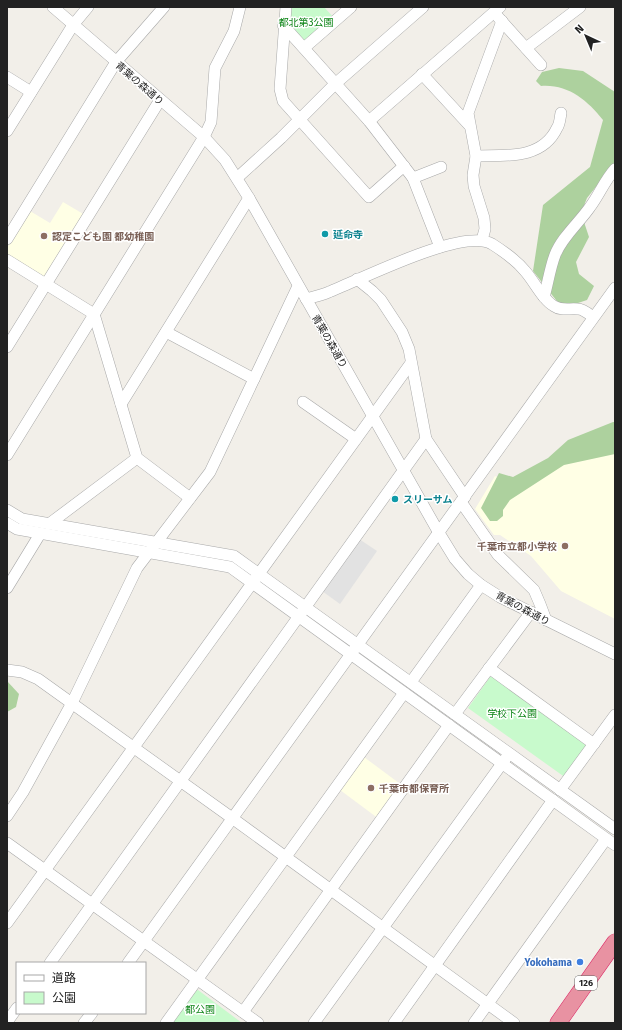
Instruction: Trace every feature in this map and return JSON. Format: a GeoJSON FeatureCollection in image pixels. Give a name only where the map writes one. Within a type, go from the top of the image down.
{"type":"FeatureCollection","features":[{"type":"Feature","properties":{"kind":"highway","name":"126"},"geometry":{"type":"LineString","coordinates":[[558,1023],[615,942]]}},
{"type":"Feature","properties":{"kind":"street","name":"青葉の森通り"},"geometry":{"type":"LineString","coordinates":[[53,7],[204,137],[225,160],[249,198],[439,533],[455,559],[468,574],[481,585],[500,597],[615,654]]}},
{"type":"Feature","properties":{"kind":"street"},"geometry":{"type":"LineString","coordinates":[[7,131],[73,25],[88,7]]}},
{"type":"Feature","properties":{"kind":"street"},"geometry":{"type":"LineString","coordinates":[[7,239],[116,62],[164,7]]}},
{"type":"Feature","properties":{"kind":"street"},"geometry":{"type":"LineString","coordinates":[[7,455],[204,137],[211,122],[215,68],[234,32],[240,7]]}},
{"type":"Feature","properties":{"kind":"street"},"geometry":{"type":"LineString","coordinates":[[286,7],[283,25],[280,89],[283,101],[369,197],[404,166]]}},
{"type":"Feature","properties":{"kind":"street"},"geometry":{"type":"LineString","coordinates":[[304,48],[350,7]]}},
{"type":"Feature","properties":{"kind":"street"},"geometry":{"type":"LineString","coordinates":[[237,178],[300,120],[335,84],[423,7]]}},
{"type":"Feature","properties":{"kind":"street"},"geometry":{"type":"LineString","coordinates":[[526,48],[580,7]]}},
{"type":"Feature","properties":{"kind":"street"},"geometry":{"type":"LineString","coordinates":[[369,121],[495,9],[502,21],[541,66]]}},
{"type":"Feature","properties":{"kind":"street"},"geometry":{"type":"LineString","coordinates":[[482,240],[485,229],[484,218],[474,186],[473,175],[476,156],[468,113],[502,21]]}},
{"type":"Feature","properties":{"kind":"street"},"geometry":{"type":"LineString","coordinates":[[283,25],[369,121],[413,178],[440,247]]}},
{"type":"Feature","properties":{"kind":"street"},"geometry":{"type":"LineString","coordinates":[[422,74],[470,125]]}},
{"type":"Feature","properties":{"kind":"street"},"geometry":{"type":"LineString","coordinates":[[7,77],[31,92]]}},
{"type":"Feature","properties":{"kind":"street"},"geometry":{"type":"LineString","coordinates":[[7,347],[160,100]]}},
{"type":"Feature","properties":{"kind":"street"},"geometry":{"type":"LineString","coordinates":[[476,156],[522,154],[539,148],[550,140],[558,127],[561,113]]}},
{"type":"Feature","properties":{"kind":"street"},"geometry":{"type":"LineString","coordinates":[[413,178],[441,167]]}},
{"type":"Feature","properties":{"kind":"street"},"geometry":{"type":"LineString","coordinates":[[544,297],[555,254],[615,169]]}},
{"type":"Feature","properties":{"kind":"street"},"geometry":{"type":"LineString","coordinates":[[121,404],[249,198]]}},
{"type":"Feature","properties":{"kind":"street"},"geometry":{"type":"LineString","coordinates":[[306,299],[328,292],[408,258],[440,247],[471,240],[482,240],[492,244],[520,265],[544,297],[554,306],[562,309],[579,308],[594,317]]}},
{"type":"Feature","properties":{"kind":"street"},"geometry":{"type":"LineString","coordinates":[[7,260],[94,314],[137,458],[190,498]]}},
{"type":"Feature","properties":{"kind":"street"},"geometry":{"type":"LineString","coordinates":[[357,279],[372,291],[388,309],[402,332],[409,349],[426,439],[462,500],[498,555],[534,590],[546,620]]}},
{"type":"Feature","properties":{"kind":"street"},"geometry":{"type":"LineString","coordinates":[[7,816],[72,703],[137,568],[210,472],[298,286]]}},
{"type":"Feature","properties":{"kind":"street"},"geometry":{"type":"LineString","coordinates":[[129,962],[359,645],[615,288]]}},
{"type":"Feature","properties":{"kind":"street"},"geometry":{"type":"LineString","coordinates":[[166,332],[254,379]]}},
{"type":"Feature","properties":{"kind":"street"},"geometry":{"type":"LineString","coordinates":[[8,918],[45,870],[411,363]]}},
{"type":"Feature","properties":{"kind":"street"},"geometry":{"type":"LineString","coordinates":[[303,402],[356,439]]}},
{"type":"Feature","properties":{"kind":"street"},"geometry":{"type":"LineString","coordinates":[[51,962],[426,439]]}},
{"type":"Feature","properties":{"kind":"street"},"geometry":{"type":"LineString","coordinates":[[49,524],[137,458]]}},
{"type":"Feature","properties":{"kind":"street"},"geometry":{"type":"LineString","coordinates":[[7,510],[22,519],[234,556],[255,579],[298,617],[352,654],[449,726],[611,842],[474,1023]]}},
{"type":"Feature","properties":{"kind":"street"},"geometry":{"type":"LineString","coordinates":[[7,523],[17,529],[40,534],[230,567],[255,579],[305,608],[359,645],[615,828]]}},
{"type":"Feature","properties":{"kind":"street"},"geometry":{"type":"LineString","coordinates":[[7,588],[40,534]]}},
{"type":"Feature","properties":{"kind":"street"},"geometry":{"type":"LineString","coordinates":[[411,682],[481,585]]}},
{"type":"Feature","properties":{"kind":"street"},"geometry":{"type":"LineString","coordinates":[[455,714],[531,612]]}},
{"type":"Feature","properties":{"kind":"street"},"geometry":{"type":"LineString","coordinates":[[489,668],[594,744]]}},
{"type":"Feature","properties":{"kind":"street"},"geometry":{"type":"LineString","coordinates":[[7,670],[22,672],[38,679],[514,1023]]}},
{"type":"Feature","properties":{"kind":"street"},"geometry":{"type":"LineString","coordinates":[[166,1023],[404,693]]}},
{"type":"Feature","properties":{"kind":"street"},"geometry":{"type":"LineString","coordinates":[[560,790],[615,715]]}},
{"type":"Feature","properties":{"kind":"street"},"geometry":{"type":"LineString","coordinates":[[243,1012],[449,726]]}},
{"type":"Feature","properties":{"kind":"street"},"geometry":{"type":"LineString","coordinates":[[314,1023],[510,753]]}},
{"type":"Feature","properties":{"kind":"street"},"geometry":{"type":"LineString","coordinates":[[394,1023],[553,800]]}},
{"type":"Feature","properties":{"kind":"street"},"geometry":{"type":"LineString","coordinates":[[7,842],[258,1023]]}},
{"type":"Feature","properties":{"kind":"street"},"geometry":{"type":"LineString","coordinates":[[7,1022],[16,1009]]}},
{"type":"Feature","properties":{"kind":"street"},"geometry":{"type":"LineString","coordinates":[[84,1023],[91,1014]]}},
{"type":"Feature","properties":{"kind":"shaded area","name":"認定こども園 都幼稚園"},"geometry":{"type":"Polygon","coordinates":[[[63,202],[85,215],[47,275],[41,277],[8,257],[7,248],[30,211],[50,223],[63,202]]]}},
{"type":"Feature","properties":{"kind":"shaded area","name":"千葉市立都小学校"},"geometry":{"type":"Polygon","coordinates":[[[615,454],[615,619],[561,591],[531,556],[500,535],[494,535],[475,509],[495,476],[520,487],[579,457],[615,454]]]}},
{"type":"Feature","properties":{"kind":"shaded area"},"geometry":{"type":"Polygon","coordinates":[[[359,539],[377,551],[340,604],[322,591],[359,539]]]}},
{"type":"Feature","properties":{"kind":"shaded area","name":"千葉市都保育所"},"geometry":{"type":"Polygon","coordinates":[[[364,757],[403,786],[379,819],[340,790],[364,757]]]}},
{"type":"Feature","properties":{"kind":"green space","name":"都北第3公園"},"geometry":{"type":"Polygon","coordinates":[[[290,7],[324,7],[334,18],[306,42],[302,41],[288,24],[290,7]]]}},
{"type":"Feature","properties":{"kind":"green space"},"geometry":{"type":"Polygon","coordinates":[[[559,68],[583,71],[615,92],[615,163],[587,198],[581,213],[589,237],[576,262],[579,274],[594,286],[587,300],[572,305],[560,305],[533,271],[543,205],[590,167],[603,120],[590,106],[576,95],[560,88],[541,86],[536,81],[542,72],[559,68]]]}},
{"type":"Feature","properties":{"kind":"green space"},"geometry":{"type":"Polygon","coordinates":[[[615,422],[615,454],[564,465],[510,500],[503,510],[503,516],[497,521],[490,521],[481,508],[499,473],[513,477],[548,458],[568,440],[615,422]]]}},
{"type":"Feature","properties":{"kind":"green space","name":"学校下公園"},"geometry":{"type":"Polygon","coordinates":[[[499,676],[587,740],[589,749],[566,778],[468,708],[490,677],[499,676]]]}},
{"type":"Feature","properties":{"kind":"green space"},"geometry":{"type":"Polygon","coordinates":[[[7,681],[19,694],[16,707],[7,712],[7,681]]]}},
{"type":"Feature","properties":{"kind":"green space","name":"都公園"},"geometry":{"type":"Polygon","coordinates":[[[198,990],[242,1023],[171,1023],[193,992],[198,990]]]}},
{"type":"Feature","properties":{"kind":"place","name":"延命寺"},"geometry":{"type":"Point","coordinates":[325,234]}},
{"type":"Feature","properties":{"kind":"place","name":"認定こども園 都幼稚園"},"geometry":{"type":"Point","coordinates":[44,236]}},
{"type":"Feature","properties":{"kind":"place","name":"スリーサム"},"geometry":{"type":"Point","coordinates":[395,499]}},
{"type":"Feature","properties":{"kind":"place","name":"千葉市立都小学校"},"geometry":{"type":"Point","coordinates":[565,546]}},
{"type":"Feature","properties":{"kind":"place","name":"千葉市都保育所"},"geometry":{"type":"Point","coordinates":[371,788]}},
{"type":"Feature","properties":{"kind":"place","name":"Yokohama"},"geometry":{"type":"Point","coordinates":[580,962]}}]}
